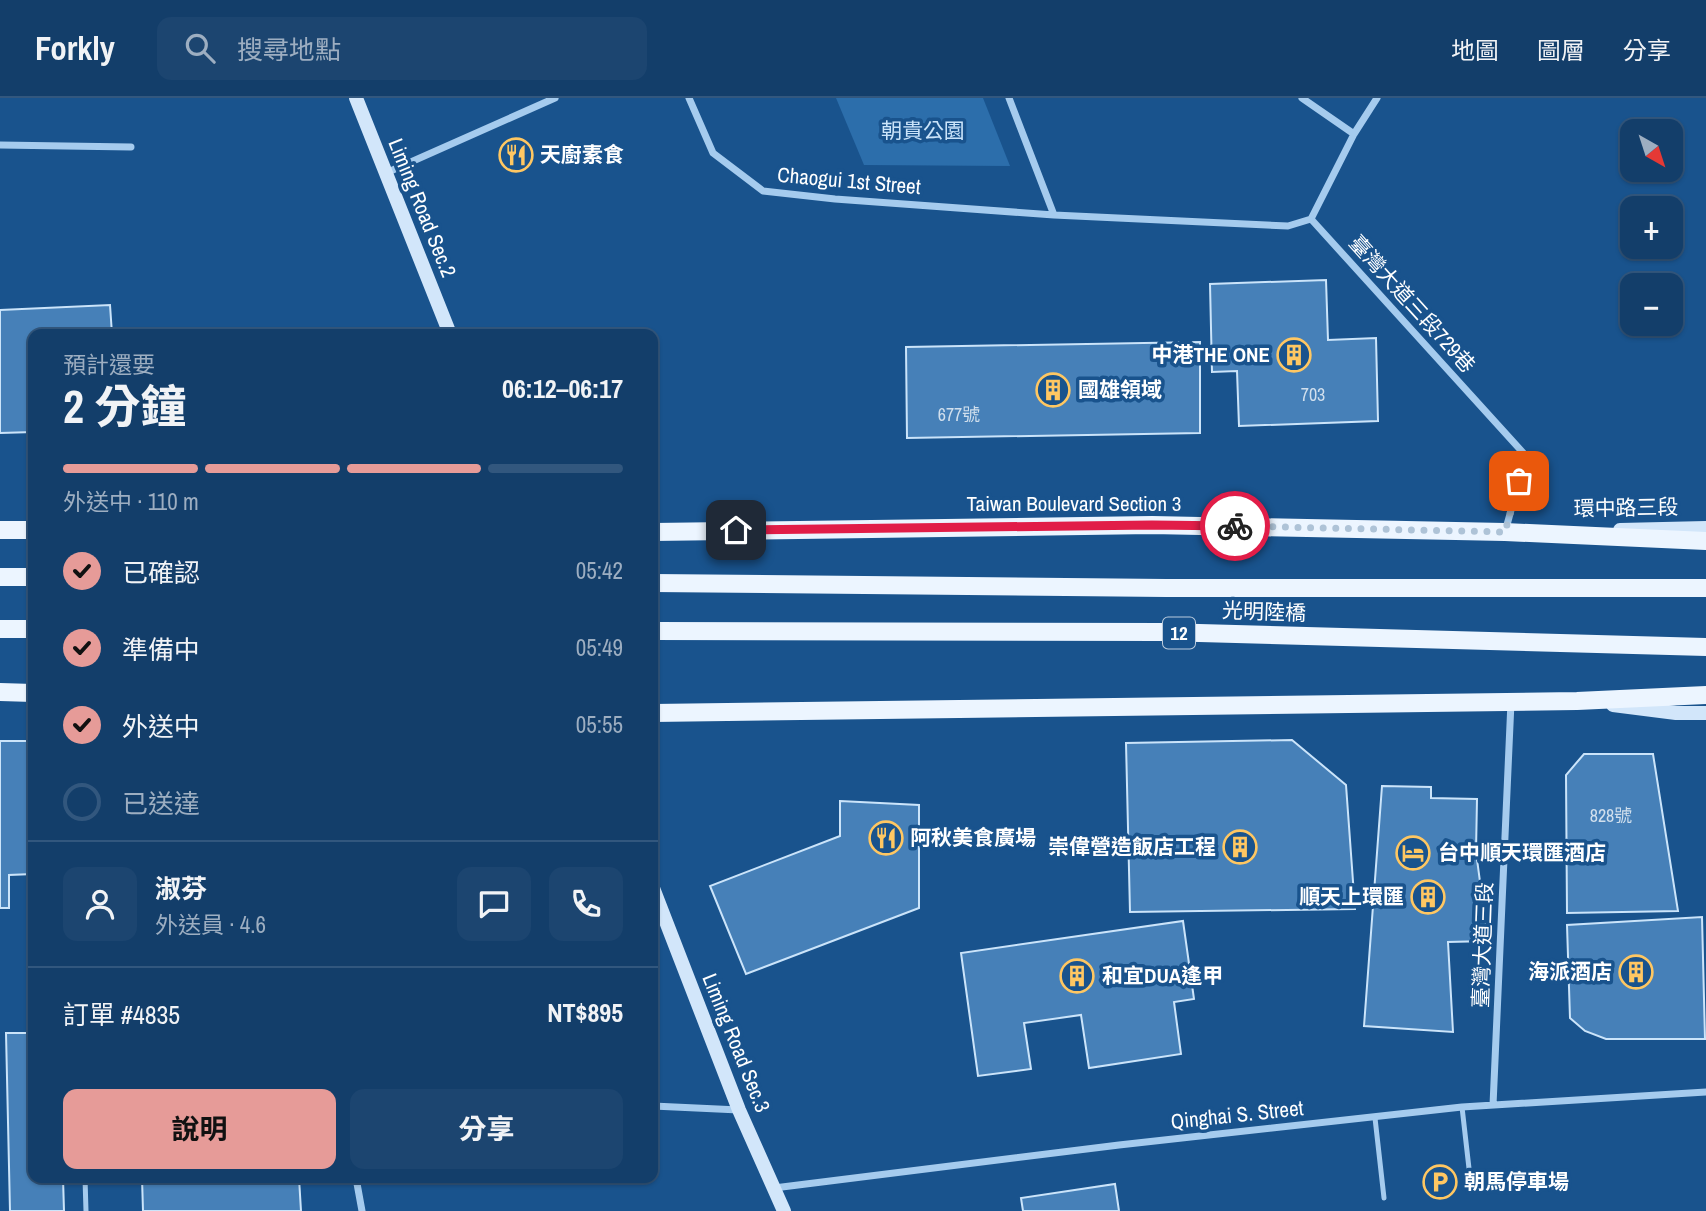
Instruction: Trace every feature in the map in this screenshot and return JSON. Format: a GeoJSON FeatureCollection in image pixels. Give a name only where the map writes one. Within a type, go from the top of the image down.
{"type":"FeatureCollection","features":[{"type":"Feature","properties":{"kind":"main road","name":"Liming Road Sec.2"},"geometry":{"type":"LineString","coordinates":[[356,98],[448,329]]}},
{"type":"Feature","properties":{"kind":"main road","name":"Taiwan Boulevard Section 3"},"geometry":{"type":"LineString","coordinates":[[658,532],[1152,525],[1505,532],[1706,541]]}},
{"type":"Feature","properties":{"kind":"main road","name":"環中路三段"},"geometry":{"type":"LineString","coordinates":[[1505,532],[1706,529]]}},
{"type":"Feature","properties":{"kind":"main road"},"geometry":{"type":"LineString","coordinates":[[0,530],[28,530]]}},
{"type":"Feature","properties":{"kind":"main road"},"geometry":{"type":"LineString","coordinates":[[0,577],[28,577]]}},
{"type":"Feature","properties":{"kind":"main road","name":"光明陸橋"},"geometry":{"type":"LineString","coordinates":[[658,583],[1706,589]]}},
{"type":"Feature","properties":{"kind":"main road"},"geometry":{"type":"LineString","coordinates":[[0,629],[28,629]]}},
{"type":"Feature","properties":{"kind":"main road","name":"光明陸橋"},"geometry":{"type":"LineString","coordinates":[[658,631],[1163,632],[1706,647]]}},
{"type":"Feature","properties":{"kind":"main road"},"geometry":{"type":"LineString","coordinates":[[0,692],[28,692]]}},
{"type":"Feature","properties":{"kind":"main road"},"geometry":{"type":"LineString","coordinates":[[1577,701],[1706,695]]}},
{"type":"Feature","properties":{"kind":"main road"},"geometry":{"type":"LineString","coordinates":[[1577,701],[1676,713],[1706,713]]}},
{"type":"Feature","properties":{"kind":"main road"},"geometry":{"type":"LineString","coordinates":[[658,713],[1577,701],[1706,703]]}},
{"type":"Feature","properties":{"kind":"main road","name":"Liming Road Sec.3"},"geometry":{"type":"LineString","coordinates":[[658,901],[739,1110],[784,1211]]}},
{"type":"Feature","properties":{"kind":"street"},"geometry":{"type":"LineString","coordinates":[[385,173],[555,98]]}},
{"type":"Feature","properties":{"kind":"street","name":"Chaogui 1st Street"},"geometry":{"type":"LineString","coordinates":[[689,98],[713,153],[763,191],[1054,215],[1288,226],[1311,219]]}},
{"type":"Feature","properties":{"kind":"street"},"geometry":{"type":"LineString","coordinates":[[1009,98],[1054,215]]}},
{"type":"Feature","properties":{"kind":"street"},"geometry":{"type":"LineString","coordinates":[[1302,98],[1354,134]]}},
{"type":"Feature","properties":{"kind":"street"},"geometry":{"type":"LineString","coordinates":[[1311,219],[1354,134],[1377,98]]}},
{"type":"Feature","properties":{"kind":"street"},"geometry":{"type":"LineString","coordinates":[[0,145],[131,147]]}},
{"type":"Feature","properties":{"kind":"street","name":"臺灣大道三段729巷"},"geometry":{"type":"LineString","coordinates":[[1311,219],[1526,456],[1505,532]]}},
{"type":"Feature","properties":{"kind":"street","name":"臺灣大道三段"},"geometry":{"type":"LineString","coordinates":[[1493,1105],[1511,702]]}},
{"type":"Feature","properties":{"kind":"street","name":"Qinghai S. Street"},"geometry":{"type":"LineString","coordinates":[[774,1188],[1119,1145],[1462,1107],[1706,1092]]}},
{"type":"Feature","properties":{"kind":"street"},"geometry":{"type":"LineString","coordinates":[[658,1106],[739,1110]]}},
{"type":"Feature","properties":{"kind":"street"},"geometry":{"type":"LineString","coordinates":[[357,1183],[362,1211]]}},
{"type":"Feature","properties":{"kind":"lane"},"geometry":{"type":"LineString","coordinates":[[1462,1107],[1471,1186]]}},
{"type":"Feature","properties":{"kind":"lane"},"geometry":{"type":"LineString","coordinates":[[1375,1118],[1384,1198]]}},
{"type":"Feature","properties":{"kind":"lane"},"geometry":{"type":"LineString","coordinates":[[85,1183],[86,1211]]}},
{"type":"Feature","properties":{"kind":"green space","name":"朝貴公園"},"geometry":{"type":"Polygon","coordinates":[[[836,98],[983,98],[1010,166],[864,165],[836,98]]]}},
{"type":"Feature","properties":{"kind":"building","name":"中港THE ONE"},"geometry":{"type":"Polygon","coordinates":[[[1326,280],[1328,340],[1376,338],[1378,421],[1239,426],[1237,371],[1212,372],[1210,284],[1326,280]]]}},
{"type":"Feature","properties":{"kind":"building"},"geometry":{"type":"Polygon","coordinates":[[[110,305],[112,329],[28,329],[28,432],[0,433],[0,310],[110,305]]]}},
{"type":"Feature","properties":{"kind":"building","name":"國雄領域"},"geometry":{"type":"Polygon","coordinates":[[[1200,342],[1200,433],[907,438],[906,347],[1200,342]]]}},
{"type":"Feature","properties":{"kind":"building","name":"崇偉營造飯店工程"},"geometry":{"type":"Polygon","coordinates":[[[1292,740],[1346,785],[1355,909],[1130,912],[1126,743],[1292,740]]]}},
{"type":"Feature","properties":{"kind":"building"},"geometry":{"type":"Polygon","coordinates":[[[0,741],[28,741],[28,874],[9,875],[9,908],[0,908],[0,741]]]}},
{"type":"Feature","properties":{"kind":"building"},"geometry":{"type":"Polygon","coordinates":[[[1584,754],[1653,754],[1678,911],[1567,913],[1566,775],[1584,754]]]}},
{"type":"Feature","properties":{"kind":"building","name":"順天上環匯"},"geometry":{"type":"Polygon","coordinates":[[[1382,786],[1431,787],[1431,798],[1477,799],[1476,852],[1488,941],[1448,942],[1453,1032],[1364,1026],[1382,786]]]}},
{"type":"Feature","properties":{"kind":"building"},"geometry":{"type":"Polygon","coordinates":[[[840,801],[919,805],[919,908],[746,974],[710,886],[840,836],[840,801]]]}},
{"type":"Feature","properties":{"kind":"building","name":"海派酒店"},"geometry":{"type":"Polygon","coordinates":[[[1702,917],[1705,1039],[1606,1039],[1585,1031],[1570,1018],[1567,925],[1702,917]]]}},
{"type":"Feature","properties":{"kind":"building","name":"和宜DUA逢甲"},"geometry":{"type":"Polygon","coordinates":[[[1183,921],[1194,999],[1174,1002],[1181,1054],[1089,1068],[1081,1015],[1024,1023],[1031,1069],[978,1076],[961,953],[1183,921]]]}},
{"type":"Feature","properties":{"kind":"building"},"geometry":{"type":"Polygon","coordinates":[[[6,1033],[28,1033],[28,1183],[63,1183],[64,1211],[10,1211],[6,1033]]]}},
{"type":"Feature","properties":{"kind":"building"},"geometry":{"type":"Polygon","coordinates":[[[142,1183],[299,1183],[301,1211],[143,1211],[142,1183]]]}},
{"type":"Feature","properties":{"kind":"building"},"geometry":{"type":"Polygon","coordinates":[[[1115,1184],[1119,1211],[1023,1211],[1021,1198],[1115,1184]]]}},
{"type":"Feature","properties":{"kind":"way so far"},"geometry":{"type":"LineString","coordinates":[[1235,526],[1505,532],[1519,481]]}},
{"type":"Feature","properties":{"kind":"place","name":"天廚素食"},"geometry":{"type":"Point","coordinates":[516,155]}},
{"type":"Feature","properties":{"kind":"place","name":"中港THE ONE"},"geometry":{"type":"Point","coordinates":[1294,355]}},
{"type":"Feature","properties":{"kind":"place","name":"國雄領域"},"geometry":{"type":"Point","coordinates":[1053,390]}},
{"type":"Feature","properties":{"kind":"place","name":"阿秋美食廣場"},"geometry":{"type":"Point","coordinates":[886,838]}},
{"type":"Feature","properties":{"kind":"place","name":"崇偉營造飯店工程"},"geometry":{"type":"Point","coordinates":[1240,847]}},
{"type":"Feature","properties":{"kind":"place","name":"台中順天環匯酒店"},"geometry":{"type":"Point","coordinates":[1413,853]}},
{"type":"Feature","properties":{"kind":"place","name":"順天上環匯"},"geometry":{"type":"Point","coordinates":[1428,897]}},
{"type":"Feature","properties":{"kind":"place","name":"海派酒店"},"geometry":{"type":"Point","coordinates":[1636,972]}},
{"type":"Feature","properties":{"kind":"place","name":"和宜DUA逢甲"},"geometry":{"type":"Point","coordinates":[1077,976]}},
{"type":"Feature","properties":{"kind":"place","name":"朝馬停車場"},"geometry":{"type":"Point","coordinates":[1440,1182]}},
{"type":"Feature","properties":{"kind":"route"},"geometry":{"type":"LineString","coordinates":[[736,530],[1235,526]]}}]}
